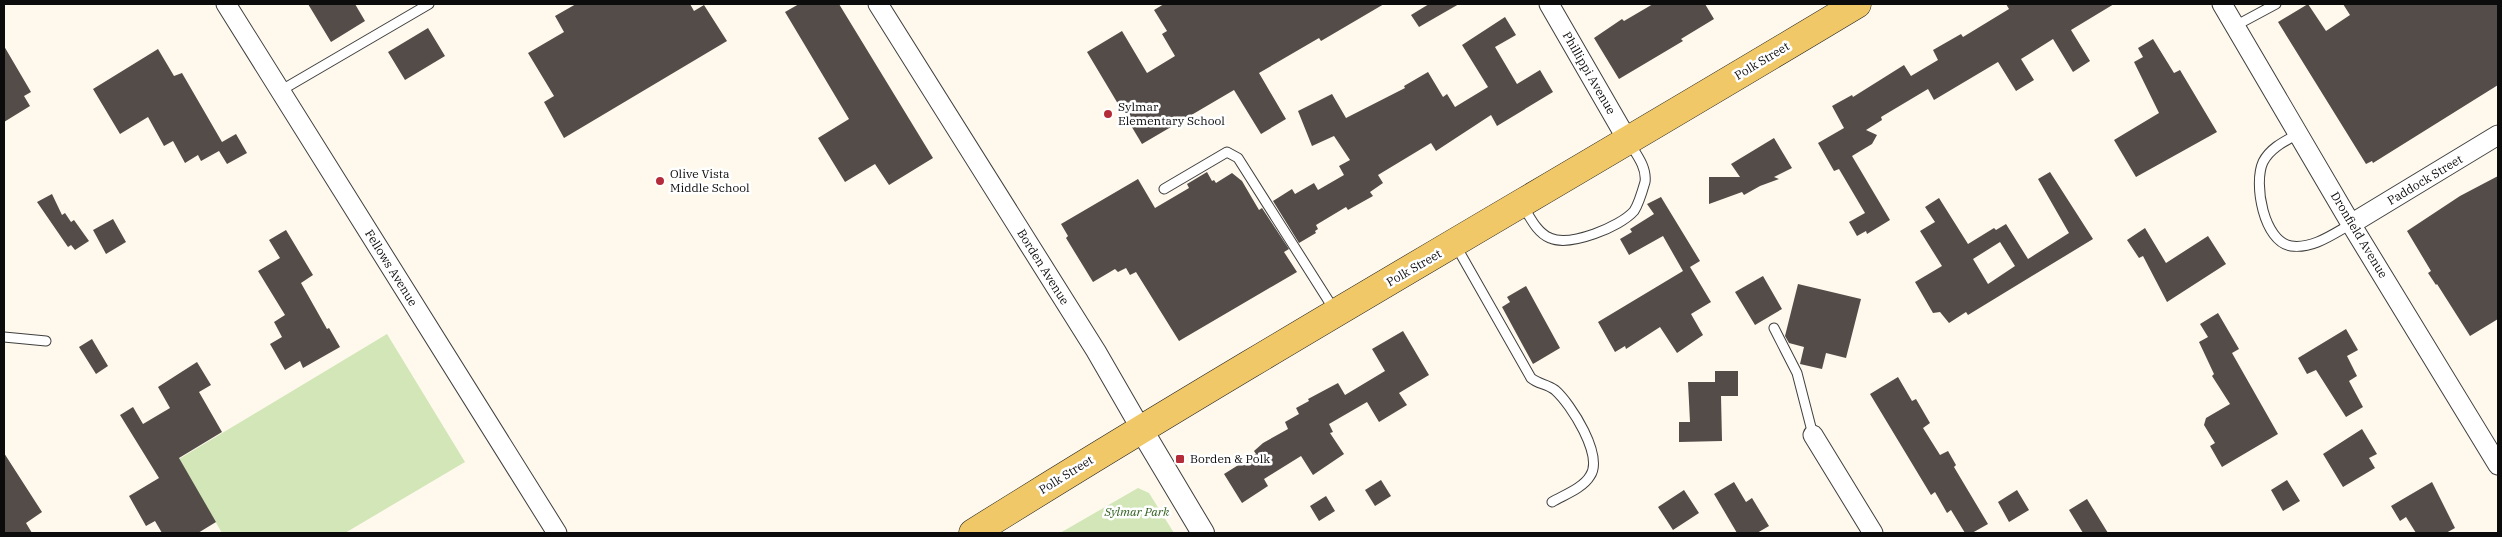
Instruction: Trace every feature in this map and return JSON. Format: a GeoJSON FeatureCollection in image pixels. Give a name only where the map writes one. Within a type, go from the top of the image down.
{"type":"FeatureCollection","features":[{"type":"Feature","properties":{"kind":"main road","name":"Polk Street"},"geometry":{"type":"LineString","coordinates":[[973,533],[1141,429],[1857,4]]}},
{"type":"Feature","properties":{"kind":"street","name":"Fellows Avenue"},"geometry":{"type":"LineString","coordinates":[[226,4],[557,533]]}},
{"type":"Feature","properties":{"kind":"street","name":"Borden Avenue"},"geometry":{"type":"LineString","coordinates":[[878,4],[1141,429],[1203,533]]}},
{"type":"Feature","properties":{"kind":"street","name":"Phillippi Avenue"},"geometry":{"type":"LineString","coordinates":[[1549,4],[1628,141]]}},
{"type":"Feature","properties":{"kind":"street","name":"Dronfield Avenue"},"geometry":{"type":"LineString","coordinates":[[2222,4],[2298,134],[2498,465]]}},
{"type":"Feature","properties":{"kind":"street","name":"Paddock Street"},"geometry":{"type":"LineString","coordinates":[[2352,224],[2498,135]]}},
{"type":"Feature","properties":{"kind":"street"},"geometry":{"type":"LineString","coordinates":[[1813,435],[1873,533]]}},
{"type":"Feature","properties":{"kind":"lane"},"geometry":{"type":"LineString","coordinates":[[280,91],[429,4]]}},
{"type":"Feature","properties":{"kind":"lane"},"geometry":{"type":"LineString","coordinates":[[2235,26],[2276,4]]}},
{"type":"Feature","properties":{"kind":"lane"},"geometry":{"type":"LineString","coordinates":[[2298,134],[2274,148],[2263,162],[2259,195],[2263,209],[2277,238],[2290,246],[2310,244],[2352,224]]}},
{"type":"Feature","properties":{"kind":"lane"},"geometry":{"type":"LineString","coordinates":[[1522,204],[1536,227],[1550,238],[1578,240],[1606,229],[1634,210],[1645,181],[1642,163],[1628,141]]}},
{"type":"Feature","properties":{"kind":"lane"},"geometry":{"type":"LineString","coordinates":[[1164,189],[1227,152],[1238,158],[1336,314]]}},
{"type":"Feature","properties":{"kind":"lane"},"geometry":{"type":"LineString","coordinates":[[1455,244],[1531,378],[1536,383],[1549,386],[1560,396],[1590,445],[1594,463],[1592,474],[1585,482],[1552,502]]}},
{"type":"Feature","properties":{"kind":"lane"},"geometry":{"type":"LineString","coordinates":[[1774,328],[1797,373],[1813,435]]}},
{"type":"Feature","properties":{"kind":"lane"},"geometry":{"type":"LineString","coordinates":[[4,336],[46,341]]}},
{"type":"Feature","properties":{"kind":"green space"},"geometry":{"type":"Polygon","coordinates":[[[387,334],[465,462],[345,533],[222,533],[179,459],[387,334]]]}},
{"type":"Feature","properties":{"kind":"green space","name":"Sylmar Park"},"geometry":{"type":"Polygon","coordinates":[[[1138,488],[1149,493],[1174,533],[1060,533],[1138,488]]]}},
{"type":"Feature","properties":{"kind":"building"},"geometry":{"type":"Polygon","coordinates":[[[308,4],[355,4],[365,21],[331,42],[308,4]]]}},
{"type":"Feature","properties":{"kind":"building"},"geometry":{"type":"Polygon","coordinates":[[[576,4],[690,4],[694,11],[704,5],[727,41],[564,138],[544,102],[554,96],[528,53],[564,32],[555,16],[576,4]]]}},
{"type":"Feature","properties":{"kind":"building"},"geometry":{"type":"Polygon","coordinates":[[[799,4],[839,4],[933,158],[889,185],[875,164],[845,182],[818,138],[849,119],[785,12],[799,4]]]}},
{"type":"Feature","properties":{"kind":"building"},"geometry":{"type":"Polygon","coordinates":[[[1164,4],[1384,4],[1321,41],[1319,38],[1259,73],[1286,119],[1261,134],[1234,90],[1142,144],[1087,52],[1122,31],[1147,73],[1175,56],[1162,34],[1167,31],[1154,10],[1164,4]]]}},
{"type":"Feature","properties":{"kind":"building"},"geometry":{"type":"Polygon","coordinates":[[[1429,4],[1459,4],[1419,27],[1411,15],[1429,4]]]}},
{"type":"Feature","properties":{"kind":"building"},"geometry":{"type":"Polygon","coordinates":[[[1653,4],[1705,4],[1714,19],[1681,39],[1683,41],[1619,79],[1594,38],[1622,19],[1624,21],[1653,4]]]}},
{"type":"Feature","properties":{"kind":"building"},"geometry":{"type":"Polygon","coordinates":[[[2006,4],[2114,4],[2071,30],[2090,61],[2073,72],[2053,39],[2021,59],[2034,80],[2016,91],[1998,62],[1934,100],[1928,89],[1881,117],[1882,120],[1866,130],[1877,135],[1872,144],[1852,156],[1890,220],[1867,234],[1866,231],[1857,236],[1849,222],[1865,213],[1839,169],[1834,171],[1818,143],[1844,128],[1832,106],[1852,95],[1853,97],[1904,65],[1911,76],[1938,60],[1933,50],[1961,34],[1963,37],[2009,9],[2006,4]]]}},
{"type":"Feature","properties":{"kind":"building"},"geometry":{"type":"Polygon","coordinates":[[[2308,4],[2326,31],[2350,15],[2343,4],[2498,4],[2498,85],[2373,163],[2372,161],[2366,164],[2278,22],[2308,4]]]}},
{"type":"Feature","properties":{"kind":"building"},"geometry":{"type":"Polygon","coordinates":[[[1505,17],[1516,35],[1495,47],[1517,84],[1540,70],[1553,92],[1497,126],[1491,115],[1436,151],[1431,143],[1378,175],[1383,183],[1370,192],[1373,196],[1348,210],[1346,207],[1316,225],[1318,229],[1315,231],[1316,233],[1299,243],[1273,201],[1292,189],[1295,194],[1314,183],[1318,190],[1344,175],[1339,166],[1350,160],[1334,136],[1312,146],[1298,111],[1332,94],[1346,118],[1405,88],[1404,86],[1428,72],[1443,97],[1447,94],[1455,107],[1488,87],[1462,45],[1505,17]]]}},
{"type":"Feature","properties":{"kind":"building"},"geometry":{"type":"Polygon","coordinates":[[[428,28],[445,56],[405,80],[388,52],[428,28]]]}},
{"type":"Feature","properties":{"kind":"building"},"geometry":{"type":"Polygon","coordinates":[[[2153,39],[2174,73],[2180,70],[2217,132],[2136,177],[2114,140],[2159,113],[2134,62],[2143,57],[2138,48],[2153,39]]]}},
{"type":"Feature","properties":{"kind":"building"},"geometry":{"type":"Polygon","coordinates":[[[4,46],[31,92],[24,96],[30,106],[4,122],[4,46]]]}},
{"type":"Feature","properties":{"kind":"building"},"geometry":{"type":"Polygon","coordinates":[[[158,49],[174,76],[182,73],[222,142],[236,134],[247,153],[227,164],[219,151],[201,161],[198,155],[185,163],[173,141],[164,146],[148,117],[120,134],[93,89],[158,49]]]}},
{"type":"Feature","properties":{"kind":"building"},"geometry":{"type":"Polygon","coordinates":[[[1774,138],[1792,168],[1774,177],[1779,179],[1760,186],[1744,195],[1742,192],[1709,204],[1709,177],[1740,177],[1731,164],[1774,138]]]}},
{"type":"Feature","properties":{"kind":"building"},"geometry":{"type":"Polygon","coordinates":[[[1207,172],[1212,181],[1214,180],[1216,183],[1232,173],[1242,181],[1259,210],[1262,208],[1289,249],[1284,252],[1297,272],[1179,341],[1136,272],[1130,275],[1126,268],[1118,272],[1115,269],[1093,282],[1066,238],[1068,236],[1061,224],[1138,179],[1155,208],[1189,188],[1187,184],[1207,172]]]}},
{"type":"Feature","properties":{"kind":"building"},"geometry":{"type":"Polygon","coordinates":[[[2050,172],[2093,239],[1968,315],[1966,312],[1949,323],[1940,312],[1933,313],[1915,282],[1942,266],[1920,231],[1935,222],[1925,207],[1939,198],[1968,244],[1994,228],[1996,230],[2006,224],[2028,259],[2069,233],[2038,179],[2050,172]],[[2000,242],[1973,259],[1988,284],[2015,266],[2000,242]]]}},
{"type":"Feature","properties":{"kind":"building"},"geometry":{"type":"Polygon","coordinates":[[[2498,176],[2498,319],[2470,336],[2428,273],[2431,271],[2407,231],[2460,196],[2498,176]]]}},
{"type":"Feature","properties":{"kind":"building"},"geometry":{"type":"Polygon","coordinates":[[[52,194],[62,215],[65,213],[71,222],[74,220],[89,241],[75,250],[71,245],[68,247],[37,202],[52,194]]]}},
{"type":"Feature","properties":{"kind":"building"},"geometry":{"type":"Polygon","coordinates":[[[1661,197],[1700,261],[1690,267],[1711,302],[1691,314],[1703,335],[1677,353],[1660,327],[1626,349],[1625,346],[1615,352],[1598,322],[1683,271],[1663,236],[1629,255],[1620,239],[1632,232],[1630,229],[1654,214],[1647,204],[1661,197]]]}},
{"type":"Feature","properties":{"kind":"building"},"geometry":{"type":"Polygon","coordinates":[[[113,219],[126,242],[106,254],[93,230],[113,219]]]}},
{"type":"Feature","properties":{"kind":"building"},"geometry":{"type":"Polygon","coordinates":[[[2145,228],[2166,263],[2208,236],[2226,264],[2167,302],[2143,256],[2139,258],[2127,240],[2145,228]]]}},
{"type":"Feature","properties":{"kind":"building"},"geometry":{"type":"Polygon","coordinates":[[[286,230],[313,275],[301,283],[327,329],[329,328],[340,347],[303,368],[300,361],[285,370],[270,344],[282,337],[274,322],[285,315],[258,271],[280,258],[269,240],[286,230]]]}},
{"type":"Feature","properties":{"kind":"building"},"geometry":{"type":"Polygon","coordinates":[[[1763,276],[1782,309],[1755,325],[1735,292],[1763,276]]]}},
{"type":"Feature","properties":{"kind":"building"},"geometry":{"type":"Polygon","coordinates":[[[1798,284],[1861,299],[1846,358],[1826,353],[1822,369],[1800,364],[1804,347],[1789,343],[1785,336],[1798,284]]]}},
{"type":"Feature","properties":{"kind":"building"},"geometry":{"type":"Polygon","coordinates":[[[1526,286],[1560,348],[1533,364],[1502,307],[1510,302],[1507,297],[1526,286]]]}},
{"type":"Feature","properties":{"kind":"building"},"geometry":{"type":"Polygon","coordinates":[[[2218,313],[2239,349],[2232,353],[2278,434],[2222,467],[2210,446],[2215,443],[2204,425],[2206,418],[2230,404],[2212,376],[2214,374],[2199,342],[2208,337],[2200,324],[2218,313]]]}},
{"type":"Feature","properties":{"kind":"building"},"geometry":{"type":"Polygon","coordinates":[[[2346,329],[2358,350],[2347,356],[2357,376],[2349,381],[2363,407],[2346,417],[2316,370],[2307,374],[2298,358],[2346,329]]]}},
{"type":"Feature","properties":{"kind":"building"},"geometry":{"type":"Polygon","coordinates":[[[1403,331],[1429,375],[1399,393],[1407,405],[1379,422],[1367,402],[1329,424],[1333,432],[1330,433],[1344,454],[1313,475],[1301,456],[1264,479],[1268,486],[1242,503],[1224,474],[1256,454],[1254,451],[1263,443],[1288,429],[1285,422],[1299,414],[1296,408],[1309,401],[1308,399],[1338,383],[1345,395],[1385,371],[1372,349],[1403,331]]]}},
{"type":"Feature","properties":{"kind":"building"},"geometry":{"type":"Polygon","coordinates":[[[92,339],[108,366],[96,374],[79,347],[92,339]]]}},
{"type":"Feature","properties":{"kind":"building"},"geometry":{"type":"Polygon","coordinates":[[[197,362],[211,385],[199,392],[222,432],[179,458],[216,522],[198,533],[162,533],[155,521],[146,526],[129,496],[159,478],[120,415],[133,407],[143,424],[170,408],[158,387],[197,362]]]}},
{"type":"Feature","properties":{"kind":"building"},"geometry":{"type":"Polygon","coordinates":[[[1715,371],[1738,371],[1738,396],[1721,396],[1722,441],[1679,442],[1679,422],[1690,422],[1688,382],[1715,382],[1715,371]]]}},
{"type":"Feature","properties":{"kind":"building"},"geometry":{"type":"Polygon","coordinates":[[[1898,377],[1912,401],[1916,399],[1930,423],[1923,428],[1940,455],[1948,451],[1956,465],[1954,467],[1988,524],[1972,533],[1965,533],[1951,510],[1947,513],[1935,492],[1931,495],[1870,394],[1898,377]]]}},
{"type":"Feature","properties":{"kind":"building"},"geometry":{"type":"Polygon","coordinates":[[[2362,429],[2377,454],[2369,458],[2375,468],[2343,487],[2323,454],[2362,429]]]}},
{"type":"Feature","properties":{"kind":"building"},"geometry":{"type":"Polygon","coordinates":[[[4,453],[42,512],[26,523],[32,533],[4,533],[4,453]]]}},
{"type":"Feature","properties":{"kind":"building"},"geometry":{"type":"Polygon","coordinates":[[[1381,480],[1391,496],[1375,506],[1365,490],[1381,480]]]}},
{"type":"Feature","properties":{"kind":"building"},"geometry":{"type":"Polygon","coordinates":[[[2287,480],[2300,501],[2283,511],[2271,490],[2287,480]]]}},
{"type":"Feature","properties":{"kind":"building"},"geometry":{"type":"Polygon","coordinates":[[[1734,482],[1746,502],[1752,498],[1769,526],[1757,533],[1737,533],[1714,494],[1734,482]]]}},
{"type":"Feature","properties":{"kind":"building"},"geometry":{"type":"Polygon","coordinates":[[[2432,482],[2455,528],[2446,533],[2416,533],[2406,517],[2400,521],[2391,506],[2432,482]]]}},
{"type":"Feature","properties":{"kind":"building"},"geometry":{"type":"Polygon","coordinates":[[[1684,490],[1699,513],[1673,530],[1658,507],[1684,490]]]}},
{"type":"Feature","properties":{"kind":"building"},"geometry":{"type":"Polygon","coordinates":[[[2017,490],[2029,510],[2009,522],[1998,502],[2017,490]]]}},
{"type":"Feature","properties":{"kind":"building"},"geometry":{"type":"Polygon","coordinates":[[[1326,496],[1335,511],[1319,521],[1310,506],[1326,496]]]}},
{"type":"Feature","properties":{"kind":"building"},"geometry":{"type":"Polygon","coordinates":[[[2087,499],[2108,533],[2083,533],[2069,510],[2087,499]]]}},
{"type":"Feature","properties":{"kind":"place","name":"Sylmar Elementary School"},"geometry":{"type":"Point","coordinates":[1108,114]}},
{"type":"Feature","properties":{"kind":"place","name":"Olive Vista Middle School"},"geometry":{"type":"Point","coordinates":[660,181]}},
{"type":"Feature","properties":{"kind":"place","name":"Borden & Polk"},"geometry":{"type":"Point","coordinates":[1180,459]}}]}
